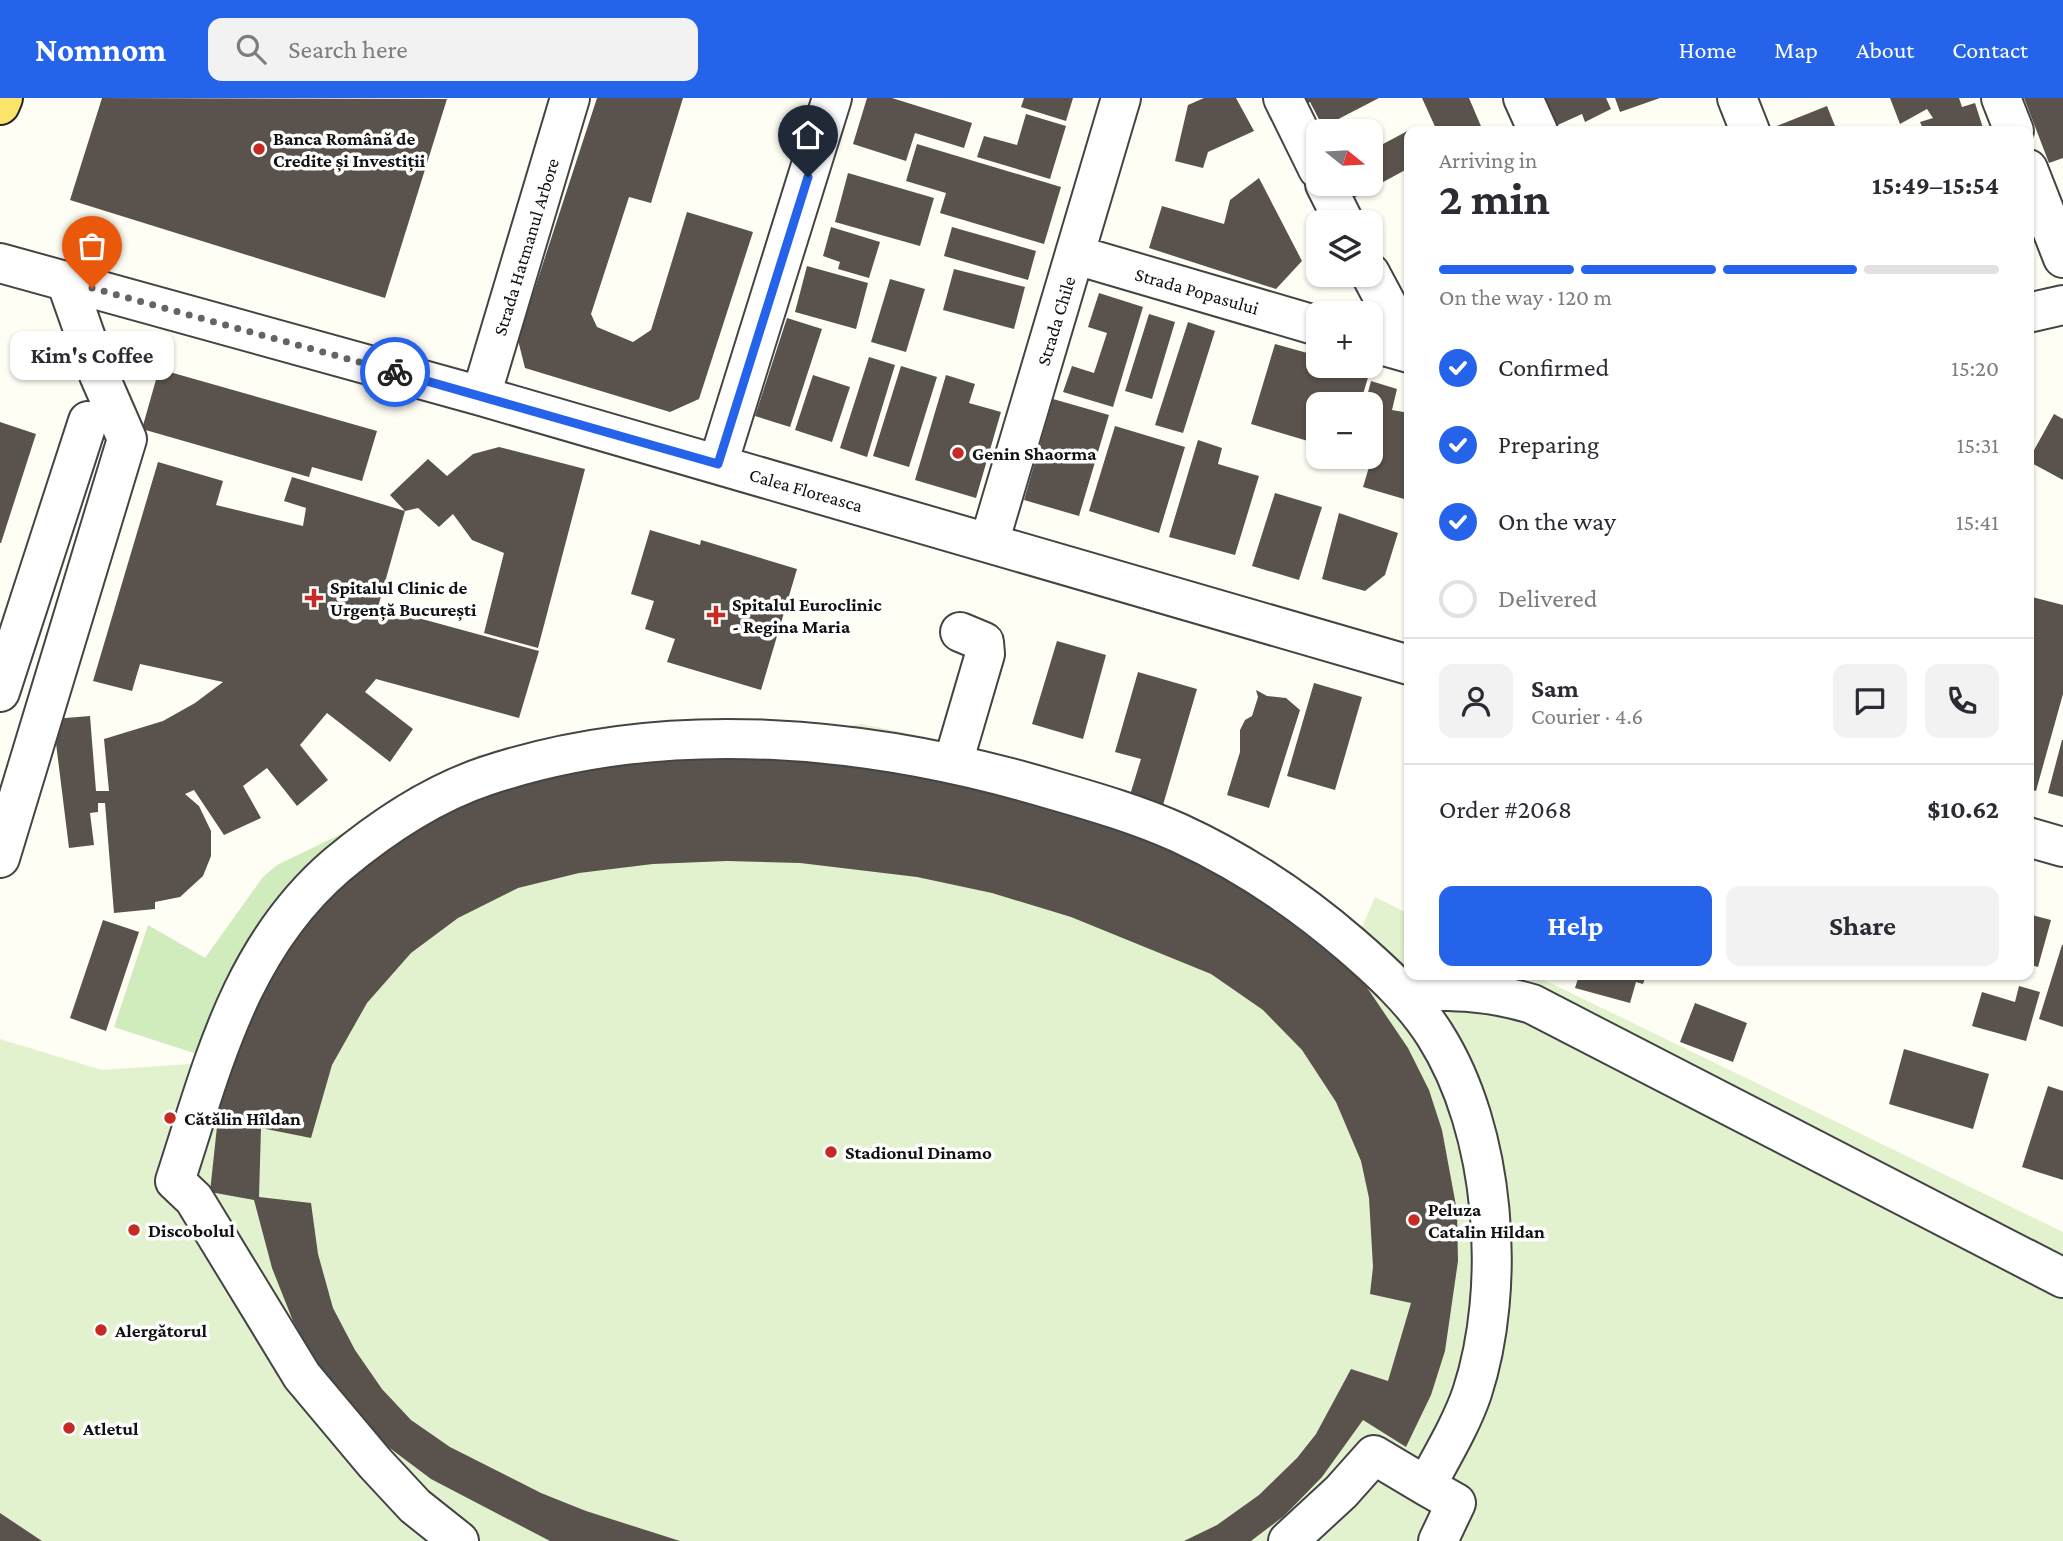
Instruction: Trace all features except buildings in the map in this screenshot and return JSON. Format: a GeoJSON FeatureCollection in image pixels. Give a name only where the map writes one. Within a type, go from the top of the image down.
{"type":"FeatureCollection","features":[{"type":"Feature","properties":{"kind":"main road"},"geometry":{"type":"LineString","coordinates":[[0,105],[3,98]]}},
{"type":"Feature","properties":{"kind":"street","name":"Strada Hatmanul Arbore"},"geometry":{"type":"LineString","coordinates":[[481,396],[569,98]]}},
{"type":"Feature","properties":{"kind":"street"},"geometry":{"type":"LineString","coordinates":[[718,464],[832,98]]}},
{"type":"Feature","properties":{"kind":"street","name":"Strada Chile"},"geometry":{"type":"LineString","coordinates":[[989,542],[1121,98]]}},
{"type":"Feature","properties":{"kind":"street"},"geometry":{"type":"LineString","coordinates":[[1283,98],[1306,145]]}},
{"type":"Feature","properties":{"kind":"street"},"geometry":{"type":"LineString","coordinates":[[1522,98],[1536,126]]}},
{"type":"Feature","properties":{"kind":"street"},"geometry":{"type":"LineString","coordinates":[[1737,98],[1748,126]]}},
{"type":"Feature","properties":{"kind":"street"},"geometry":{"type":"LineString","coordinates":[[2001,98],[2012,126]]}},
{"type":"Feature","properties":{"kind":"street"},"geometry":{"type":"LineString","coordinates":[[2034,184],[2063,257]]}},
{"type":"Feature","properties":{"kind":"street","name":"Strada Popasului"},"geometry":{"type":"LineString","coordinates":[[1076,255],[1306,322]]}},
{"type":"Feature","properties":{"kind":"street","name":"Calea Floreasca"},"geometry":{"type":"LineString","coordinates":[[0,263],[481,396],[989,542],[1404,654]]}},
{"type":"Feature","properties":{"kind":"street"},"geometry":{"type":"LineString","coordinates":[[0,858],[127,439],[99,375],[66,281]]}},
{"type":"Feature","properties":{"kind":"street"},"geometry":{"type":"LineString","coordinates":[[1377,287],[1404,337]]}},
{"type":"Feature","properties":{"kind":"street"},"geometry":{"type":"LineString","coordinates":[[2034,312],[2063,305]]}},
{"type":"Feature","properties":{"kind":"street"},"geometry":{"type":"LineString","coordinates":[[1383,346],[1404,352]]}},
{"type":"Feature","properties":{"kind":"street"},"geometry":{"type":"LineString","coordinates":[[0,692],[88,421]]}},
{"type":"Feature","properties":{"kind":"street"},"geometry":{"type":"LineString","coordinates":[[953,763],[985,654],[984,642],[960,632]]}},
{"type":"Feature","properties":{"kind":"street"},"geometry":{"type":"LineString","coordinates":[[459,1541],[415,1506],[375,1464],[302,1376],[194,1199],[176,1181],[232,1010],[254,967],[276,934],[335,867],[398,819],[483,777],[558,757],[637,743],[719,738],[866,749],[953,763],[1098,803],[1178,832],[1257,874],[1315,913],[1399,991],[1434,1034],[1455,1075],[1474,1126],[1490,1216],[1492,1268],[1487,1317],[1472,1393],[1426,1486]]}},
{"type":"Feature","properties":{"kind":"street"},"geometry":{"type":"LineString","coordinates":[[2034,840],[2063,847]]}},
{"type":"Feature","properties":{"kind":"street"},"geometry":{"type":"LineString","coordinates":[[1399,991],[1468,990],[1502,995],[1532,1004],[2063,1278]]}},
{"type":"Feature","properties":{"kind":"street"},"geometry":{"type":"LineString","coordinates":[[1288,1541],[1340,1492],[1374,1455],[1456,1503],[1438,1541]]}},
{"type":"Feature","properties":{"kind":"green space","name":"Stadionul Dinamo"},"geometry":{"type":"Polygon","coordinates":[[[861,724],[941,740],[1021,762],[1267,863],[1327,900],[1362,927],[1375,897],[1404,912],[1404,980],[1544,980],[2063,1232],[2063,1541],[0,1541],[0,1039],[102,1070],[203,1063],[392,805],[478,755],[773,738],[861,724]]]}},
{"type":"Feature","properties":{"kind":"green space"},"geometry":{"type":"Polygon","coordinates":[[[370,820],[200,1055],[114,1027],[148,925],[205,958],[263,877],[277,865],[370,820]]]}},
{"type":"Feature","properties":{"kind":"way so far"},"geometry":{"type":"LineString","coordinates":[[92,288],[395,372]]}},
{"type":"Feature","properties":{"kind":"place","name":"Banca Română de Credite și Investiții"},"geometry":{"type":"Point","coordinates":[259,149]}},
{"type":"Feature","properties":{"kind":"place","name":"Kim's Coffee"},"geometry":{"type":"Point","coordinates":[92,288]}},
{"type":"Feature","properties":{"kind":"place","name":"Genin Shaorma"},"geometry":{"type":"Point","coordinates":[958,453]}},
{"type":"Feature","properties":{"kind":"place","name":"Spitalul Clinic de Urgență București"},"geometry":{"type":"Point","coordinates":[314,598]}},
{"type":"Feature","properties":{"kind":"place","name":"Spitalul Euroclinic - Regina Maria"},"geometry":{"type":"Point","coordinates":[716,615]}},
{"type":"Feature","properties":{"kind":"place","name":"Cătălin Hîldan"},"geometry":{"type":"Point","coordinates":[170,1118]}},
{"type":"Feature","properties":{"kind":"place","name":"Stadionul Dinamo"},"geometry":{"type":"Point","coordinates":[831,1152]}},
{"type":"Feature","properties":{"kind":"place","name":"Peluza Catalin Hildan"},"geometry":{"type":"Point","coordinates":[1414,1220]}},
{"type":"Feature","properties":{"kind":"place","name":"Discobolul"},"geometry":{"type":"Point","coordinates":[134,1230]}},
{"type":"Feature","properties":{"kind":"place","name":"Alergătorul"},"geometry":{"type":"Point","coordinates":[101,1330]}},
{"type":"Feature","properties":{"kind":"place","name":"Atletul"},"geometry":{"type":"Point","coordinates":[69,1428]}},
{"type":"Feature","properties":{"kind":"route"},"geometry":{"type":"LineString","coordinates":[[395,372],[718,464],[808,177]]}}]}
